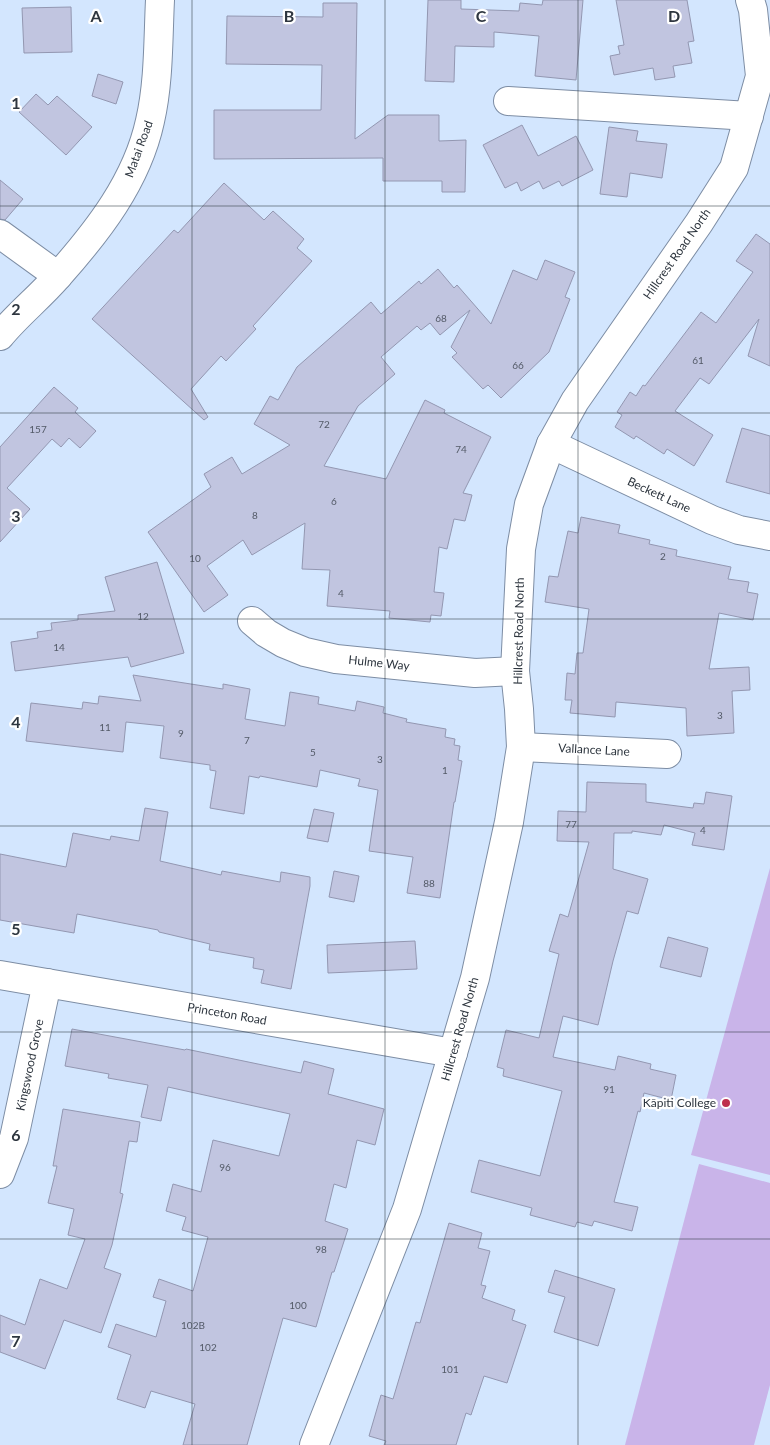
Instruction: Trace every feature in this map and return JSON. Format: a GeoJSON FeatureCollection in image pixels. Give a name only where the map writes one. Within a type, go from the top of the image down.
{"type":"FeatureCollection","features":[{"type":"Feature","properties":{"kind":"street","name":"Matai Road"},"geometry":{"type":"LineString","coordinates":[[0,336],[58,276],[116,204],[130,178],[150,120],[160,0]]}},
{"type":"Feature","properties":{"kind":"street","name":"Hillcrest Road North"},"geometry":{"type":"LineString","coordinates":[[314,1445],[407,1209],[475,978],[509,822],[520,747],[515,671],[521,550],[529,504],[551,444],[575,401],[718,195],[734,168],[749,116],[765,77],[750,0]]}},
{"type":"Feature","properties":{"kind":"street"},"geometry":{"type":"LineString","coordinates":[[508,101],[749,116]]}},
{"type":"Feature","properties":{"kind":"street"},"geometry":{"type":"LineString","coordinates":[[0,234],[58,276]]}},
{"type":"Feature","properties":{"kind":"street","name":"Beckett Lane"},"geometry":{"type":"LineString","coordinates":[[551,444],[712,520],[739,530],[770,536]]}},
{"type":"Feature","properties":{"kind":"street","name":"Hulme Way"},"geometry":{"type":"LineString","coordinates":[[252,621],[266,633],[283,643],[305,652],[336,659],[475,673],[515,671]]}},
{"type":"Feature","properties":{"kind":"street","name":"Vallance Lane"},"geometry":{"type":"LineString","coordinates":[[520,747],[668,754]]}},
{"type":"Feature","properties":{"kind":"street","name":"Princeton Road"},"geometry":{"type":"LineString","coordinates":[[0,975],[453,1053]]}},
{"type":"Feature","properties":{"kind":"street","name":"Kingswood Grove"},"geometry":{"type":"LineString","coordinates":[[0,1174],[14,1138],[47,983]]}},
{"type":"Feature","properties":{"kind":"shaded area"},"geometry":{"type":"Polygon","coordinates":[[[770,868],[770,1175],[691,1155],[770,868]]]}},
{"type":"Feature","properties":{"kind":"shaded area"},"geometry":{"type":"Polygon","coordinates":[[[699,1164],[770,1183],[770,1385],[754,1445],[625,1445],[699,1164]]]}},
{"type":"Feature","properties":{"kind":"building"},"geometry":{"type":"Polygon","coordinates":[[[428,0],[461,0],[461,9],[519,11],[520,3],[542,5],[543,0],[583,0],[576,80],[535,76],[539,36],[494,32],[494,47],[455,46],[454,82],[425,81],[428,0]]]}},
{"type":"Feature","properties":{"kind":"building"},"geometry":{"type":"Polygon","coordinates":[[[616,0],[687,0],[694,41],[688,42],[692,63],[673,66],[675,77],[655,80],[653,68],[614,75],[610,56],[620,54],[618,46],[624,45],[616,0]]]}},
{"type":"Feature","properties":{"kind":"building"},"geometry":{"type":"Polygon","coordinates":[[[323,3],[357,3],[355,139],[388,115],[439,115],[439,141],[466,140],[465,192],[442,192],[442,181],[383,181],[383,158],[214,159],[214,110],[321,110],[322,65],[226,64],[227,16],[323,17],[323,3]]]}},
{"type":"Feature","properties":{"kind":"building"},"geometry":{"type":"Polygon","coordinates":[[[71,7],[72,52],[24,53],[22,8],[71,7]]]}},
{"type":"Feature","properties":{"kind":"building"},"geometry":{"type":"Polygon","coordinates":[[[98,74],[123,82],[116,104],[92,96],[98,74]]]}},
{"type":"Feature","properties":{"kind":"building"},"geometry":{"type":"Polygon","coordinates":[[[36,94],[48,105],[57,96],[92,127],[66,155],[19,112],[36,94]]]}},
{"type":"Feature","properties":{"kind":"building"},"geometry":{"type":"Polygon","coordinates":[[[522,125],[538,156],[576,136],[593,170],[562,186],[559,181],[543,189],[539,181],[521,191],[517,182],[505,188],[483,145],[522,125]]]}},
{"type":"Feature","properties":{"kind":"building"},"geometry":{"type":"Polygon","coordinates":[[[609,127],[638,131],[636,141],[667,144],[662,178],[630,173],[627,197],[600,194],[609,127]]]}},
{"type":"Feature","properties":{"kind":"building"},"geometry":{"type":"Polygon","coordinates":[[[0,180],[23,199],[5,220],[0,219],[0,180]]]}},
{"type":"Feature","properties":{"kind":"building"},"geometry":{"type":"Polygon","coordinates":[[[224,183],[264,220],[273,211],[304,239],[297,248],[312,261],[253,326],[256,329],[226,361],[221,356],[191,389],[208,417],[204,420],[92,319],[174,230],[178,233],[224,183]]]}},
{"type":"Feature","properties":{"kind":"building"},"geometry":{"type":"Polygon","coordinates":[[[756,234],[770,244],[770,366],[748,356],[759,319],[709,384],[700,378],[675,411],[713,435],[694,466],[667,449],[664,454],[636,436],[634,439],[615,427],[622,415],[617,412],[630,392],[636,396],[643,385],[645,386],[701,312],[716,323],[753,272],[736,261],[756,234]]]}},
{"type":"Feature","properties":{"kind":"building"},"geometry":{"type":"Polygon","coordinates":[[[545,260],[575,272],[565,297],[570,299],[549,352],[501,398],[488,385],[483,389],[452,357],[457,353],[451,347],[470,310],[440,335],[430,323],[421,330],[417,326],[381,357],[395,374],[358,406],[324,466],[386,479],[425,400],[445,410],[444,413],[491,437],[463,493],[472,495],[465,521],[454,519],[447,549],[439,547],[434,592],[444,593],[441,616],[431,615],[430,622],[389,618],[390,611],[327,606],[330,570],[302,569],[305,523],[252,555],[243,540],[207,566],[228,595],[204,612],[148,532],[211,487],[204,474],[232,457],[242,474],[290,445],[254,424],[270,396],[278,400],[297,367],[371,302],[381,314],[419,281],[421,284],[438,269],[454,288],[457,285],[491,324],[513,270],[537,280],[545,260]]]}},
{"type":"Feature","properties":{"kind":"building"},"geometry":{"type":"Polygon","coordinates":[[[54,387],[78,408],[75,412],[96,431],[80,448],[69,438],[61,447],[52,439],[7,488],[30,509],[0,542],[0,447],[54,387]]]}},
{"type":"Feature","properties":{"kind":"building"},"geometry":{"type":"Polygon","coordinates":[[[742,428],[770,436],[770,494],[726,482],[742,428]]]}},
{"type":"Feature","properties":{"kind":"building"},"geometry":{"type":"Polygon","coordinates":[[[581,517],[620,525],[618,533],[650,540],[649,544],[677,550],[676,556],[731,567],[728,579],[749,582],[747,592],[758,594],[753,620],[719,613],[709,669],[749,667],[750,690],[732,691],[734,733],[687,736],[686,708],[616,702],[615,717],[570,713],[572,700],[565,700],[567,673],[575,674],[577,653],[583,653],[589,609],[545,602],[549,576],[558,577],[568,531],[578,533],[581,517]]]}},
{"type":"Feature","properties":{"kind":"building"},"geometry":{"type":"Polygon","coordinates":[[[157,562],[184,653],[131,667],[128,657],[15,671],[11,642],[38,638],[37,632],[52,630],[51,623],[78,620],[78,615],[115,611],[105,577],[157,562]]]}},
{"type":"Feature","properties":{"kind":"building"},"geometry":{"type":"Polygon","coordinates":[[[133,675],[223,689],[223,684],[250,689],[245,719],[285,726],[290,692],[319,697],[318,704],[355,711],[357,701],[384,707],[383,713],[407,719],[406,722],[446,729],[445,737],[455,739],[454,745],[460,746],[458,760],[462,761],[440,898],[407,893],[413,857],[369,851],[378,790],[358,786],[360,779],[320,770],[317,787],[260,776],[259,778],[249,776],[244,814],[210,808],[216,771],[210,770],[210,765],[160,758],[164,726],[126,722],[123,752],[26,741],[31,703],[82,709],[83,702],[98,704],[99,696],[141,701],[133,675]]]}},
{"type":"Feature","properties":{"kind":"building"},"geometry":{"type":"Polygon","coordinates":[[[587,782],[646,784],[646,802],[693,808],[694,803],[704,804],[706,792],[732,796],[724,850],[692,845],[695,833],[664,825],[661,835],[632,831],[632,833],[614,833],[613,869],[648,879],[638,914],[627,911],[598,1025],[563,1016],[553,1057],[615,1070],[618,1056],[651,1064],[650,1069],[676,1075],[671,1100],[644,1093],[640,1112],[638,1111],[614,1202],[638,1207],[632,1231],[594,1221],[592,1226],[577,1222],[575,1227],[530,1215],[532,1208],[471,1192],[479,1160],[540,1176],[562,1091],[503,1076],[504,1069],[497,1067],[506,1030],[539,1038],[559,954],[549,951],[560,914],[568,917],[589,842],[557,841],[558,811],[586,812],[587,782]]]}},
{"type":"Feature","properties":{"kind":"building"},"geometry":{"type":"Polygon","coordinates":[[[145,808],[168,812],[160,861],[221,875],[222,871],[280,882],[281,872],[310,877],[310,886],[291,989],[261,983],[264,970],[253,968],[254,958],[209,950],[210,944],[159,932],[158,930],[77,914],[74,933],[0,920],[0,854],[66,867],[73,833],[110,840],[111,836],[139,841],[145,808]]]}},
{"type":"Feature","properties":{"kind":"building"},"geometry":{"type":"Polygon","coordinates":[[[314,809],[334,813],[328,842],[307,838],[314,809]]]}},
{"type":"Feature","properties":{"kind":"building"},"geometry":{"type":"Polygon","coordinates":[[[334,871],[359,876],[354,902],[329,897],[334,871]]]}},
{"type":"Feature","properties":{"kind":"building"},"geometry":{"type":"Polygon","coordinates":[[[668,937],[708,948],[701,977],[660,967],[668,937]]]}},
{"type":"Feature","properties":{"kind":"building"},"geometry":{"type":"Polygon","coordinates":[[[415,941],[417,969],[328,973],[327,945],[415,941]]]}},
{"type":"Feature","properties":{"kind":"building"},"geometry":{"type":"Polygon","coordinates":[[[72,1029],[186,1049],[301,1073],[304,1061],[334,1069],[328,1094],[384,1109],[375,1145],[357,1140],[346,1188],[334,1184],[325,1221],[348,1229],[334,1272],[332,1272],[316,1327],[283,1318],[247,1445],[183,1445],[195,1404],[151,1391],[145,1408],[117,1399],[131,1355],[108,1347],[116,1324],[156,1337],[166,1301],[153,1297],[159,1279],[193,1291],[208,1237],[182,1230],[186,1217],[166,1211],[173,1184],[201,1192],[213,1140],[279,1156],[290,1114],[168,1087],[161,1121],[141,1117],[148,1085],[108,1078],[109,1074],[65,1066],[72,1029]]]}},
{"type":"Feature","properties":{"kind":"building"},"geometry":{"type":"Polygon","coordinates":[[[63,1109],[140,1122],[137,1142],[129,1141],[120,1193],[123,1194],[112,1245],[104,1268],[121,1274],[101,1333],[64,1320],[45,1369],[0,1352],[0,1315],[25,1325],[40,1279],[67,1289],[85,1239],[68,1235],[74,1209],[48,1203],[57,1166],[53,1166],[63,1109]]]}},
{"type":"Feature","properties":{"kind":"building"},"geometry":{"type":"Polygon","coordinates":[[[449,1223],[482,1233],[478,1248],[490,1251],[481,1285],[486,1286],[482,1298],[515,1310],[512,1320],[526,1325],[507,1383],[484,1376],[471,1415],[466,1413],[456,1445],[384,1445],[386,1441],[369,1436],[381,1395],[393,1399],[416,1322],[420,1323],[449,1223]]]}},
{"type":"Feature","properties":{"kind":"building"},"geometry":{"type":"Polygon","coordinates":[[[555,1270],[615,1289],[598,1346],[554,1332],[565,1297],[548,1292],[555,1270]]]}},
{"type":"Feature","properties":{"kind":"place","name":"Kāpiti College"},"geometry":{"type":"Point","coordinates":[726,1103]}}]}
